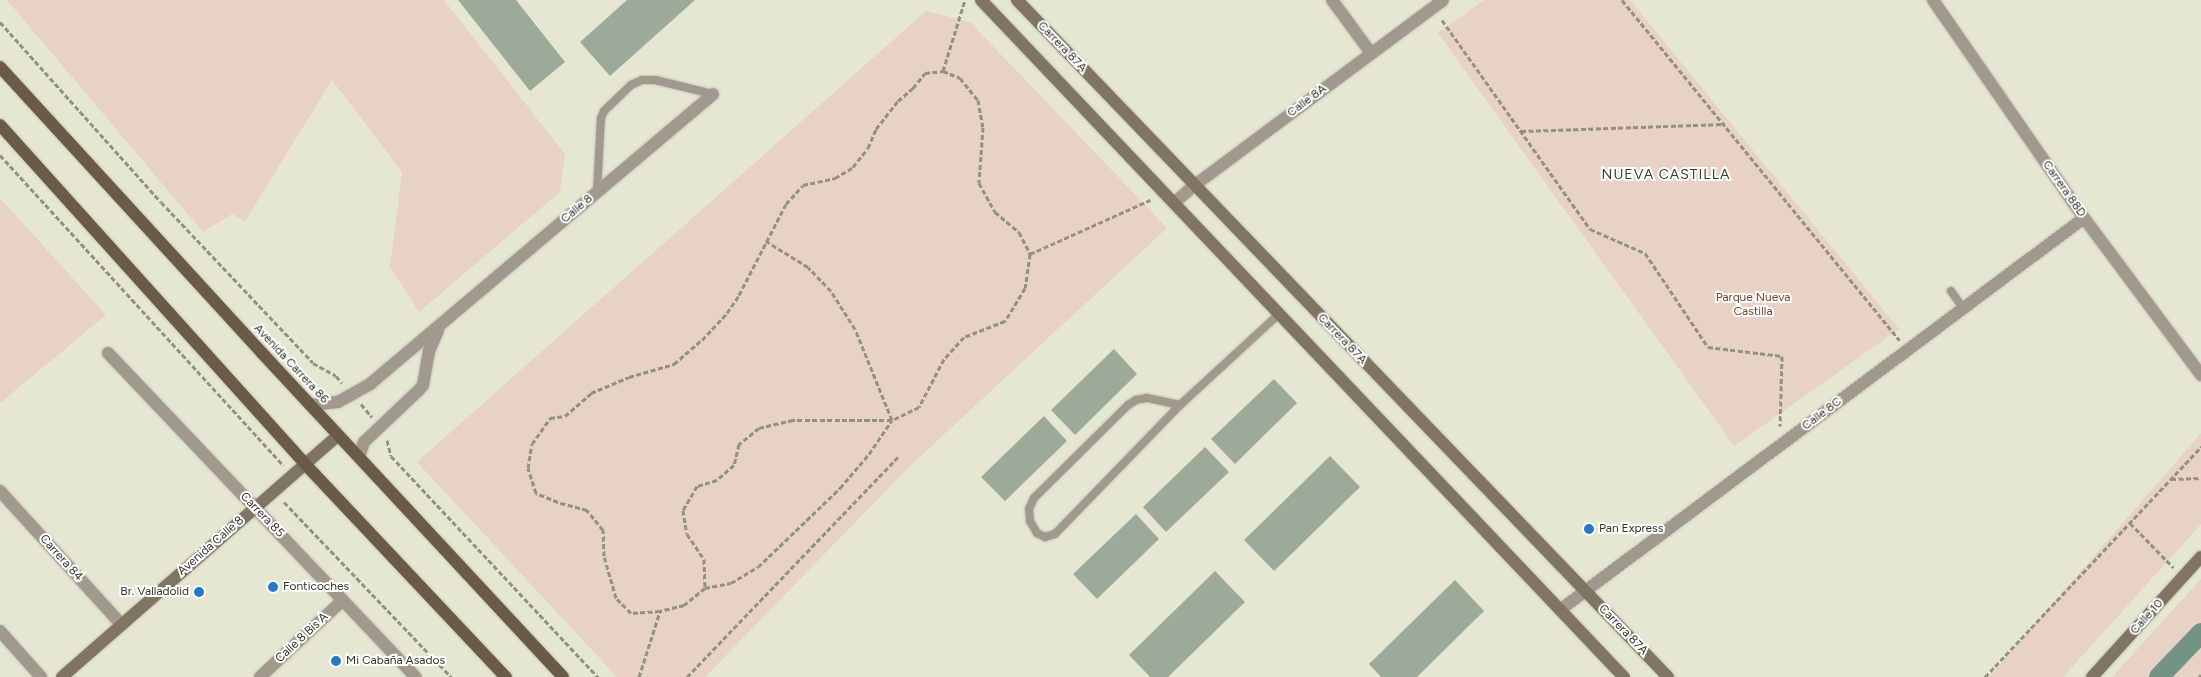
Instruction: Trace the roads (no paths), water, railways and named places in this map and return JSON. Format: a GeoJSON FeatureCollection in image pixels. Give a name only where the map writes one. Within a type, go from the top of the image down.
{"type":"FeatureCollection","features":[{"type":"Feature","properties":{"kind":"main road","name":"Avenida Carrera 86"},"geometry":{"type":"LineString","coordinates":[[0,67],[563,677]]}},
{"type":"Feature","properties":{"kind":"main road"},"geometry":{"type":"LineString","coordinates":[[0,125],[305,464],[506,677]]}},
{"type":"Feature","properties":{"kind":"street"},"geometry":{"type":"LineString","coordinates":[[981,0],[1624,677]]}},
{"type":"Feature","properties":{"kind":"street","name":"Carrera 87A"},"geometry":{"type":"LineString","coordinates":[[1017,0],[1668,677]]}},
{"type":"Feature","properties":{"kind":"street"},"geometry":{"type":"LineString","coordinates":[[1332,0],[1371,53]]}},
{"type":"Feature","properties":{"kind":"street","name":"Carrera 88D"},"geometry":{"type":"LineString","coordinates":[[1933,0],[2084,218],[2201,375]]}},
{"type":"Feature","properties":{"kind":"street","name":"Calle 8A"},"geometry":{"type":"LineString","coordinates":[[1174,203],[1195,185],[1438,4]]}},
{"type":"Feature","properties":{"kind":"street","name":"Calle 8"},"geometry":{"type":"LineString","coordinates":[[310,405],[330,404],[353,395],[370,384],[713,94]]}},
{"type":"Feature","properties":{"kind":"street","name":"Calle 8C"},"geometry":{"type":"LineString","coordinates":[[1560,610],[2084,218]]}},
{"type":"Feature","properties":{"kind":"street","name":"Calle 8"},"geometry":{"type":"LineString","coordinates":[[359,458],[364,442],[423,384],[429,351],[442,324]]}},
{"type":"Feature","properties":{"kind":"street","name":"Carrera 85"},"geometry":{"type":"LineString","coordinates":[[108,353],[414,676]]}},
{"type":"Feature","properties":{"kind":"street","name":"Avenida Calle 8"},"geometry":{"type":"LineString","coordinates":[[62,677],[338,435]]}},
{"type":"Feature","properties":{"kind":"street","name":"Carrera 84"},"geometry":{"type":"LineString","coordinates":[[0,491],[122,625]]}},
{"type":"Feature","properties":{"kind":"street","name":"Calle 10"},"geometry":{"type":"LineString","coordinates":[[2092,677],[2201,557]]}},
{"type":"Feature","properties":{"kind":"street","name":"Calle 8 Bis A"},"geometry":{"type":"LineString","coordinates":[[260,677],[343,600]]}},
{"type":"Feature","properties":{"kind":"street"},"geometry":{"type":"LineString","coordinates":[[0,632],[41,677]]}},
{"type":"Feature","properties":{"kind":"lane"},"geometry":{"type":"LineString","coordinates":[[597,192],[601,118],[604,111],[631,85],[642,80],[655,80],[713,94]]}},
{"type":"Feature","properties":{"kind":"lane"},"geometry":{"type":"LineString","coordinates":[[1951,291],[1964,308]]}},
{"type":"Feature","properties":{"kind":"lane"},"geometry":{"type":"LineString","coordinates":[[1180,405],[1147,398],[1136,400],[1128,405],[1034,498],[1028,509],[1030,521],[1037,533],[1045,537],[1055,534],[1180,405],[1279,314]]}},
{"type":"Feature","properties":{"kind":"waterway"},"geometry":{"type":"LineString","coordinates":[[2159,677],[2201,633]]}},
{"type":"Feature","properties":{"kind":"place","name":"Pan Express"},"geometry":{"type":"Point","coordinates":[1589,529]}},
{"type":"Feature","properties":{"kind":"place","name":"Fonticoches"},"geometry":{"type":"Point","coordinates":[273,587]}},
{"type":"Feature","properties":{"kind":"place","name":"Br. Valladolid"},"geometry":{"type":"Point","coordinates":[199,592]}},
{"type":"Feature","properties":{"kind":"place","name":"Mi Cabaña Asados"},"geometry":{"type":"Point","coordinates":[336,661]}},
{"type":"Feature","properties":{"kind":"district","name":"NUEVA CASTILLA"},"geometry":{"type":"Point","coordinates":[1666,175]}},
{"type":"Feature","properties":{"kind":"park label","name":"Parque Nueva Castilla"},"geometry":{"type":"Point","coordinates":[1753,305]}}]}
